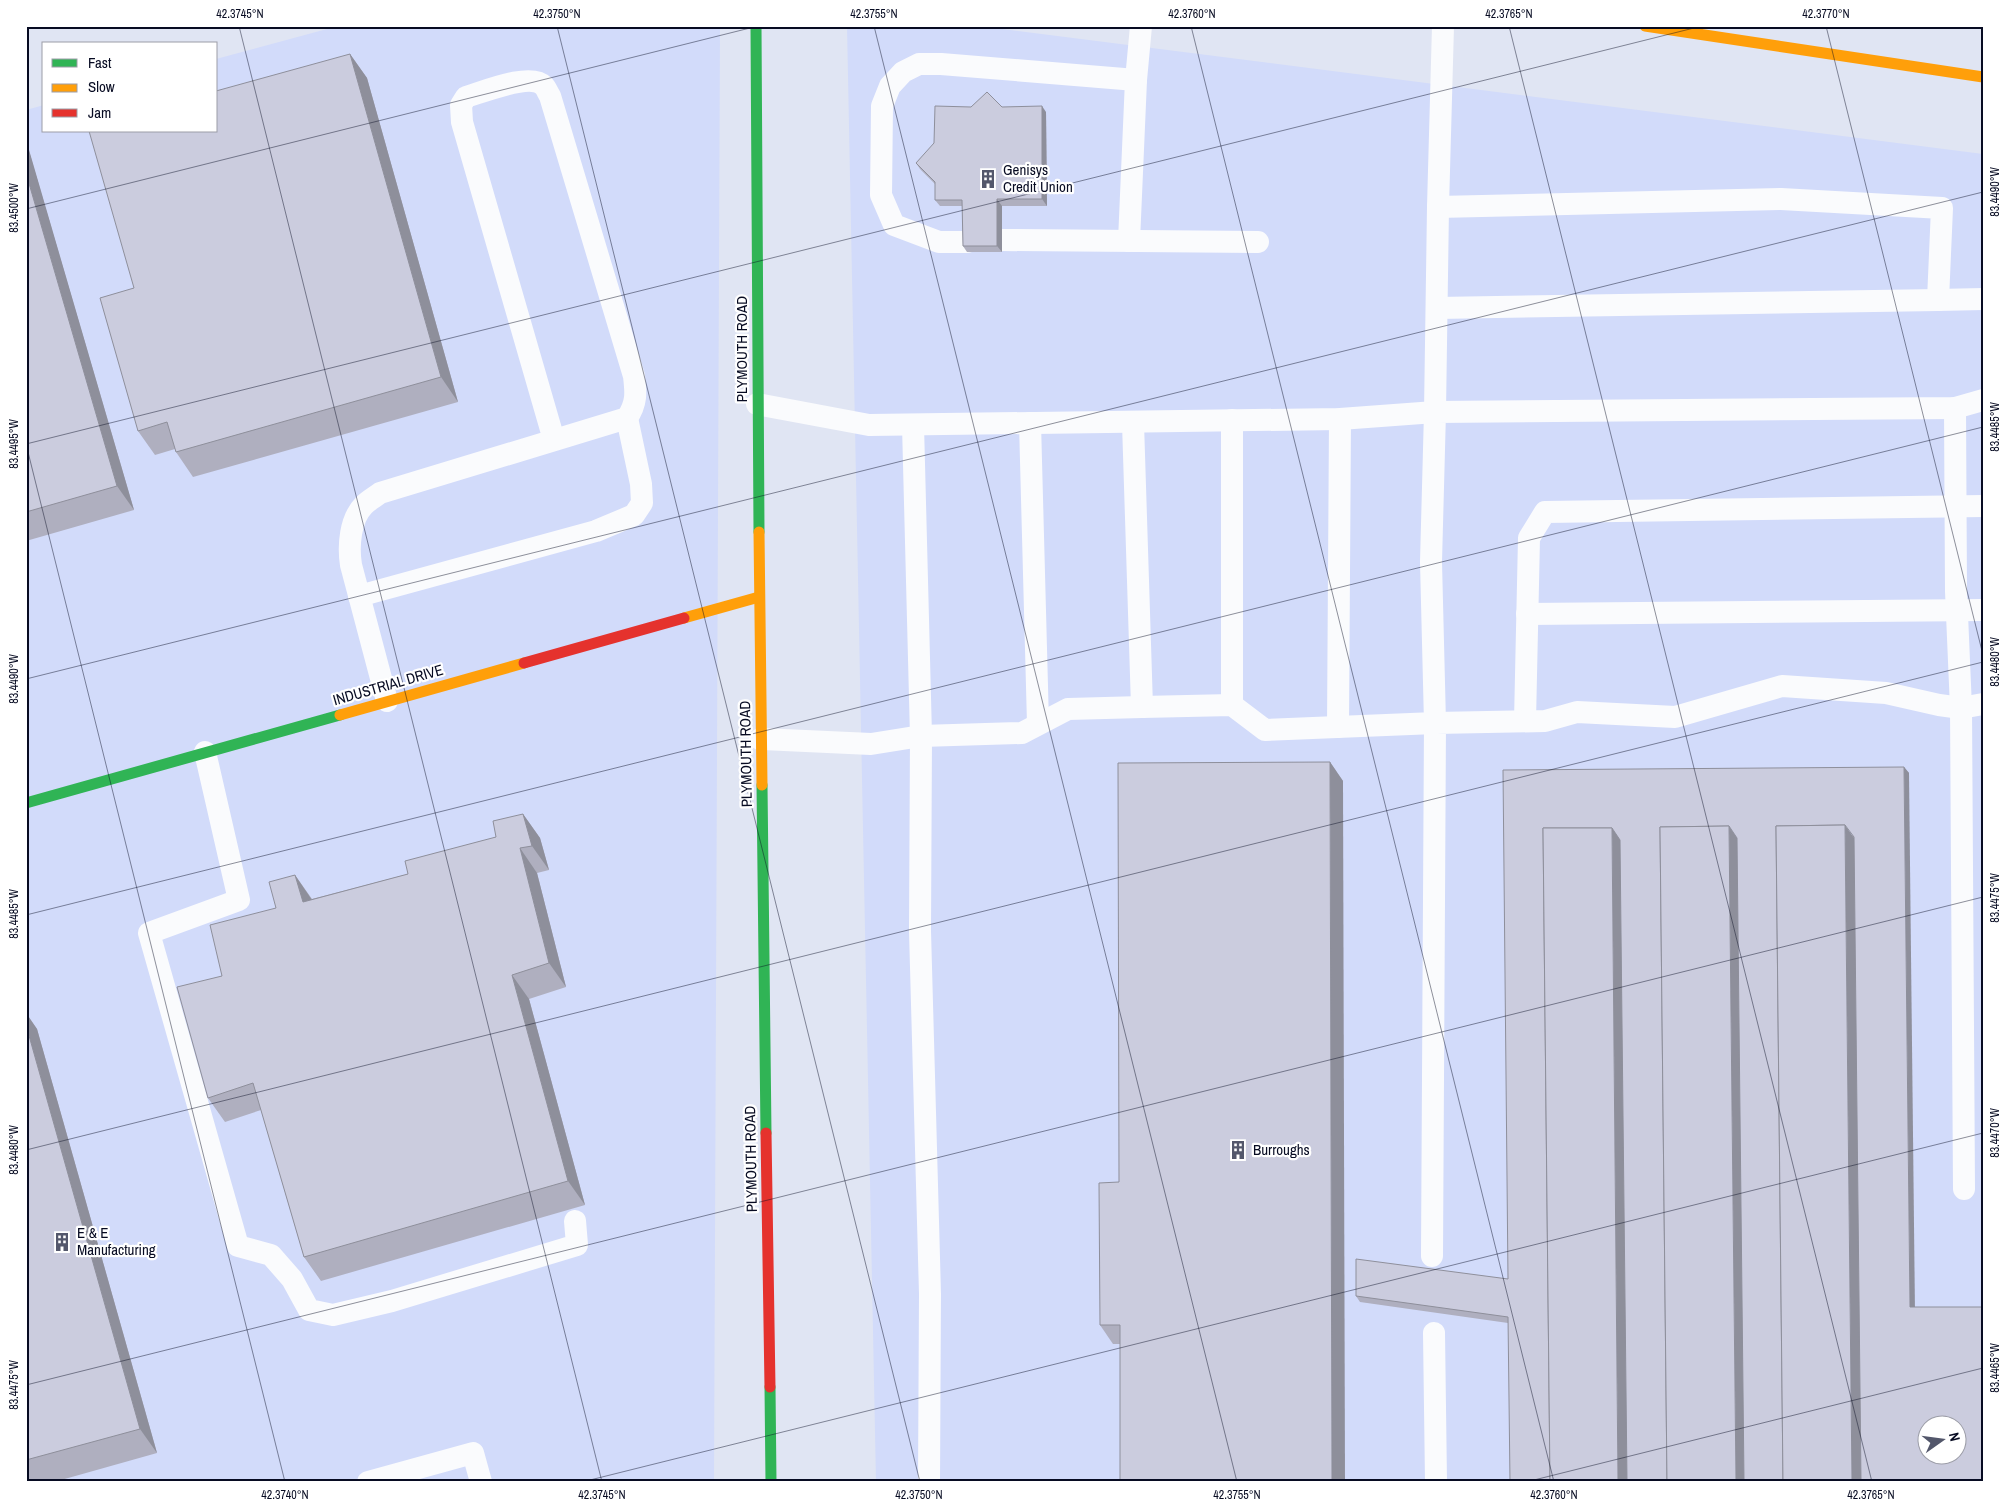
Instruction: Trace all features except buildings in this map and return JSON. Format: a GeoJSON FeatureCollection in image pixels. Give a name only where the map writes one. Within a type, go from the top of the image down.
{"type":"FeatureCollection","features":[{"type":"Feature","properties":{"kind":"main road","name":"PLYMOUTH ROAD"},"geometry":{"type":"LineString","coordinates":[[756,26],[760,739],[771,1482]]}},
{"type":"Feature","properties":{"kind":"main road"},"geometry":{"type":"LineString","coordinates":[[1645,26],[1983,78]]}},
{"type":"Feature","properties":{"kind":"main road","name":"INDUSTRIAL DRIVE"},"geometry":{"type":"LineString","coordinates":[[26,803],[759,597]]}},
{"type":"Feature","properties":{"kind":"lane"},"geometry":{"type":"LineString","coordinates":[[1129,241],[1136,80],[1141,26]]}},
{"type":"Feature","properties":{"kind":"lane"},"geometry":{"type":"LineString","coordinates":[[1432,1256],[1435,723],[1432,562],[1443,26]]}},
{"type":"Feature","properties":{"kind":"lane"},"geometry":{"type":"LineString","coordinates":[[967,242],[939,242],[894,225],[881,195],[882,106],[890,86],[903,72],[919,64],[941,64],[1136,80]]}},
{"type":"Feature","properties":{"kind":"lane"},"geometry":{"type":"LineString","coordinates":[[387,701],[359,596],[349,550],[352,530],[363,506],[380,493],[627,418],[634,408],[636,399],[634,376],[550,96],[543,85],[536,81],[526,80],[466,97],[462,105],[462,122],[554,440]]}},
{"type":"Feature","properties":{"kind":"lane"},"geometry":{"type":"LineString","coordinates":[[1438,207],[1781,199],[1942,208],[1938,300]]}},
{"type":"Feature","properties":{"kind":"lane"},"geometry":{"type":"LineString","coordinates":[[1002,240],[1258,242]]}},
{"type":"Feature","properties":{"kind":"lane"},"geometry":{"type":"LineString","coordinates":[[1437,308],[1983,299]]}},
{"type":"Feature","properties":{"kind":"lane"},"geometry":{"type":"LineString","coordinates":[[758,404],[869,426],[1340,419],[1435,412],[1956,408],[1983,400]]}},
{"type":"Feature","properties":{"kind":"lane"},"geometry":{"type":"LineString","coordinates":[[1956,408],[1955,506],[1958,610],[1972,706],[1964,1190]]}},
{"type":"Feature","properties":{"kind":"lane"},"geometry":{"type":"LineString","coordinates":[[359,596],[596,531],[634,515],[642,503],[641,484],[627,418]]}},
{"type":"Feature","properties":{"kind":"lane"},"geometry":{"type":"LineString","coordinates":[[1338,727],[1340,419]]}},
{"type":"Feature","properties":{"kind":"lane"},"geometry":{"type":"LineString","coordinates":[[1232,420],[1232,705]]}},
{"type":"Feature","properties":{"kind":"lane"},"geometry":{"type":"LineString","coordinates":[[1030,423],[1038,724]]}},
{"type":"Feature","properties":{"kind":"lane"},"geometry":{"type":"LineString","coordinates":[[1133,423],[1142,707]]}},
{"type":"Feature","properties":{"kind":"lane"},"geometry":{"type":"LineString","coordinates":[[913,425],[921,736],[920,931],[930,1294],[929,1482]]}},
{"type":"Feature","properties":{"kind":"lane"},"geometry":{"type":"LineString","coordinates":[[1524,721],[1529,538],[1545,512],[1983,506]]}},
{"type":"Feature","properties":{"kind":"lane"},"geometry":{"type":"LineString","coordinates":[[1527,614],[1983,610]]}},
{"type":"Feature","properties":{"kind":"lane"},"geometry":{"type":"LineString","coordinates":[[760,739],[871,744],[921,736],[1022,733],[1068,709],[1142,707],[1232,705],[1265,730],[1435,723],[1545,721],[1577,712],[1675,717],[1782,686],[1886,693],[1939,705],[1972,706]]}},
{"type":"Feature","properties":{"kind":"lane"},"geometry":{"type":"LineString","coordinates":[[205,752],[239,900],[149,932],[238,1246],[271,1254],[292,1279],[309,1310],[333,1315],[392,1300],[577,1245],[575,1221]]}},
{"type":"Feature","properties":{"kind":"lane"},"geometry":{"type":"LineString","coordinates":[[1434,1333],[1436,1482]]}},
{"type":"Feature","properties":{"kind":"lane"},"geometry":{"type":"LineString","coordinates":[[368,1482],[473,1452],[481,1482]]}},
{"type":"Feature","properties":{"kind":"shaded area"},"geometry":{"type":"Polygon","coordinates":[[[338,26],[720,26],[714,1482],[26,1482],[26,110],[42,106],[42,132],[218,132],[218,58],[338,26]]]}},
{"type":"Feature","properties":{"kind":"shaded area"},"geometry":{"type":"Polygon","coordinates":[[[847,26],[979,26],[1983,154],[1983,1482],[876,1482],[847,26]]]}},
{"type":"Feature","properties":{"kind":"traffic: fast"},"geometry":{"type":"LineString","coordinates":[[756,26],[759,532]]}},
{"type":"Feature","properties":{"kind":"traffic: fast"},"geometry":{"type":"LineString","coordinates":[[26,803],[340,715]]}},
{"type":"Feature","properties":{"kind":"traffic: fast"},"geometry":{"type":"LineString","coordinates":[[762,785],[766,1133]]}},
{"type":"Feature","properties":{"kind":"traffic: fast"},"geometry":{"type":"LineString","coordinates":[[770,1387],[771,1482]]}},
{"type":"Feature","properties":{"kind":"traffic: slow"},"geometry":{"type":"LineString","coordinates":[[1645,26],[1983,77]]}},
{"type":"Feature","properties":{"kind":"traffic: slow"},"geometry":{"type":"LineString","coordinates":[[759,532],[762,785]]}},
{"type":"Feature","properties":{"kind":"traffic: slow"},"geometry":{"type":"LineString","coordinates":[[684,618],[759,597]]}},
{"type":"Feature","properties":{"kind":"traffic: slow"},"geometry":{"type":"LineString","coordinates":[[340,715],[524,663]]}},
{"type":"Feature","properties":{"kind":"traffic: jam"},"geometry":{"type":"LineString","coordinates":[[524,663],[684,618]]}},
{"type":"Feature","properties":{"kind":"traffic: jam"},"geometry":{"type":"LineString","coordinates":[[766,1133],[770,1387]]}},
{"type":"Feature","properties":{"kind":"place","name":"Genisys Credit Union"},"geometry":{"type":"Point","coordinates":[988,179]}},
{"type":"Feature","properties":{"kind":"place","name":"Burroughs"},"geometry":{"type":"Point","coordinates":[1238,1150]}},
{"type":"Feature","properties":{"kind":"place","name":"E & E Manufacturing"},"geometry":{"type":"Point","coordinates":[62,1242]}}]}
